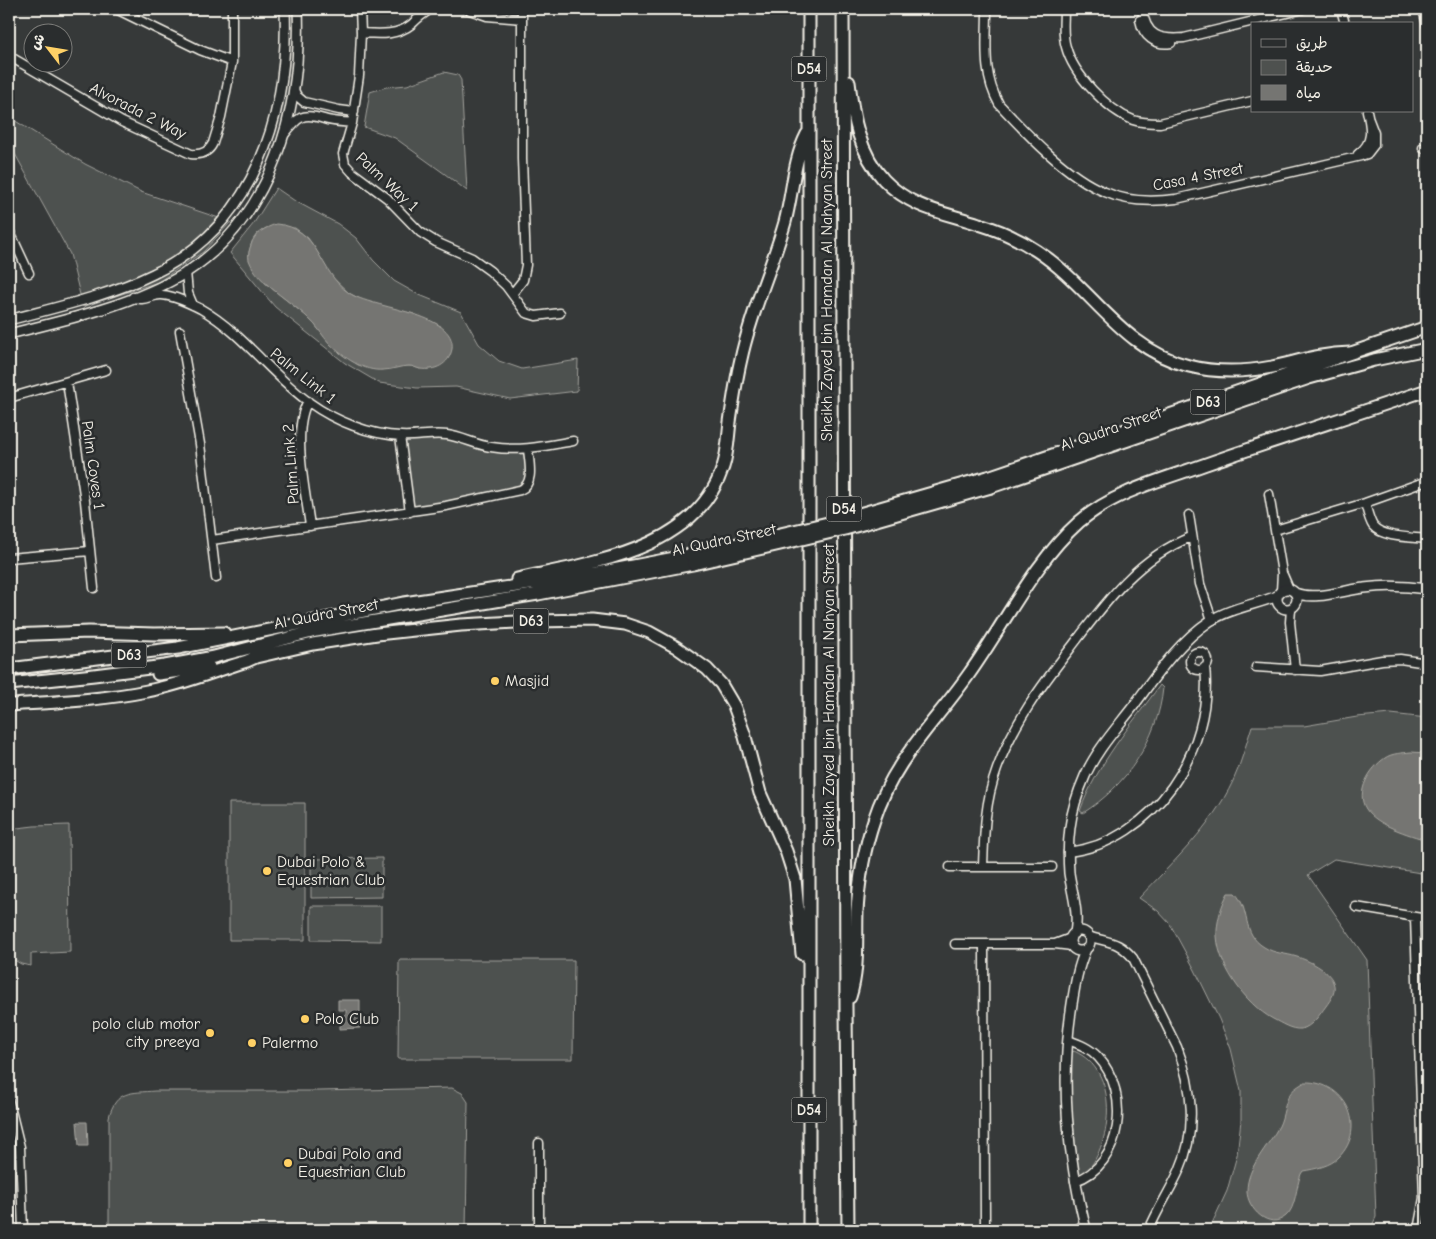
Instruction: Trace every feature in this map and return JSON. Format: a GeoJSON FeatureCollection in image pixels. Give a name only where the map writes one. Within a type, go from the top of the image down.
{"type":"FeatureCollection","features":[{"type":"Feature","properties":{"kind":"main road","name":"Sheikh Zayed bin Hamdan Al Nahyan Street"},"geometry":{"type":"LineString","coordinates":[[809,9],[809,1230]]}},
{"type":"Feature","properties":{"kind":"main road","name":"Sheikh Zayed bin Hamdan Al Nahyan Street"},"geometry":{"type":"LineString","coordinates":[[843,9],[848,1230]]}},
{"type":"Feature","properties":{"kind":"main road"},"geometry":{"type":"LineString","coordinates":[[842,21],[852,105],[860,138],[876,171],[891,187],[908,200],[937,213],[995,229],[1035,249],[1070,276],[1106,316],[1125,332],[1161,355],[1188,366],[1216,370],[1245,370],[1272,367],[1314,356],[1350,353]]}},
{"type":"Feature","properties":{"kind":"main road"},"geometry":{"type":"LineString","coordinates":[[470,594],[502,583],[630,552],[670,531],[691,516],[705,502],[716,484],[724,465],[744,345],[757,302],[780,239],[790,201],[797,159],[808,130]]}},
{"type":"Feature","properties":{"kind":"main road","name":"Al Qudra Street"},"geometry":{"type":"LineString","coordinates":[[990,482],[1350,353],[1427,328]]}},
{"type":"Feature","properties":{"kind":"main road","name":"Al Qudra Street"},"geometry":{"type":"LineString","coordinates":[[9,684],[182,663],[316,631],[538,594],[692,560],[900,504],[990,482],[1301,380],[1366,362],[1427,349]]}},
{"type":"Feature","properties":{"kind":"main road"},"geometry":{"type":"LineString","coordinates":[[846,1008],[853,990],[856,971],[858,907],[862,869],[870,833],[888,786],[912,746],[963,682],[1023,591],[1070,531],[1096,509],[1124,494],[1250,449],[1427,390]]}},
{"type":"Feature","properties":{"kind":"main road","name":"Al Qudra Street"},"geometry":{"type":"LineString","coordinates":[[9,670],[178,648],[404,603],[692,560]]}},
{"type":"Feature","properties":{"kind":"main road","name":"Al Qudra Street"},"geometry":{"type":"LineString","coordinates":[[9,705],[92,699],[147,691],[171,686],[247,662],[256,657],[313,644],[445,626],[592,620],[625,624],[649,632],[676,647],[715,677],[721,684],[738,716],[755,781],[786,851],[795,879],[799,906],[802,962],[809,990]]}},
{"type":"Feature","properties":{"kind":"main road","name":"Al Qudra Street"},"geometry":{"type":"LineString","coordinates":[[9,635],[89,632],[154,634],[248,633]]}},
{"type":"Feature","properties":{"kind":"main road"},"geometry":{"type":"LineString","coordinates":[[94,675],[122,678],[185,671],[256,657]]}},
{"type":"Feature","properties":{"kind":"street"},"geometry":{"type":"LineString","coordinates":[[116,9],[184,43],[232,62]]}},
{"type":"Feature","properties":{"kind":"street","name":"Alvorada 2 Way"},"geometry":{"type":"LineString","coordinates":[[9,56],[122,122],[196,155],[207,151],[213,143],[223,108],[232,62],[232,9]]}},
{"type":"Feature","properties":{"kind":"street"},"geometry":{"type":"LineString","coordinates":[[9,320],[98,295],[154,274],[181,259],[199,245],[218,226],[234,207],[247,187],[260,161],[272,128],[279,96],[284,48],[285,9]]}},
{"type":"Feature","properties":{"kind":"street"},"geometry":{"type":"LineString","coordinates":[[9,334],[71,318],[133,297],[165,283],[186,272],[216,249],[242,220],[268,178],[284,134],[294,90],[298,50],[298,9]]}},
{"type":"Feature","properties":{"kind":"street","name":"Palm Way 1"},"geometry":{"type":"LineString","coordinates":[[360,9],[359,76],[352,123],[343,154],[343,159],[348,168],[381,193],[420,232],[436,242],[482,264],[498,278],[522,309],[536,316],[560,313]]}},
{"type":"Feature","properties":{"kind":"street"},"geometry":{"type":"LineString","coordinates":[[361,33],[383,34],[396,32],[407,27],[431,9]]}},
{"type":"Feature","properties":{"kind":"street"},"geometry":{"type":"LineString","coordinates":[[467,9],[487,16],[522,19]]}},
{"type":"Feature","properties":{"kind":"street"},"geometry":{"type":"LineString","coordinates":[[512,294],[523,280],[526,265],[522,159],[522,9]]}},
{"type":"Feature","properties":{"kind":"street","name":"Casa 4 Street"},"geometry":{"type":"LineString","coordinates":[[987,9],[988,78],[992,92],[999,104],[1070,172],[1105,192],[1146,201],[1164,200],[1367,154],[1374,145],[1374,133],[1367,112]]}},
{"type":"Feature","properties":{"kind":"street"},"geometry":{"type":"LineString","coordinates":[[1064,9],[1065,45],[1074,67],[1100,95],[1128,117],[1147,123],[1160,123],[1251,101]]}},
{"type":"Feature","properties":{"kind":"street"},"geometry":{"type":"LineString","coordinates":[[1141,9],[1144,20],[1152,32],[1164,38],[1184,38],[1303,9]]}},
{"type":"Feature","properties":{"kind":"street"},"geometry":{"type":"LineString","coordinates":[[1341,9],[1344,22]]}},
{"type":"Feature","properties":{"kind":"street"},"geometry":{"type":"LineString","coordinates":[[1423,9],[1427,25]]}},
{"type":"Feature","properties":{"kind":"street"},"geometry":{"type":"LineString","coordinates":[[294,90],[299,99],[311,104],[354,112]]}},
{"type":"Feature","properties":{"kind":"street"},"geometry":{"type":"LineString","coordinates":[[308,116],[306,109],[311,104]]}},
{"type":"Feature","properties":{"kind":"street"},"geometry":{"type":"LineString","coordinates":[[324,119],[328,114],[326,107]]}},
{"type":"Feature","properties":{"kind":"street"},"geometry":{"type":"LineString","coordinates":[[284,134],[296,120],[308,116],[315,115],[324,119],[352,123]]}},
{"type":"Feature","properties":{"kind":"street"},"geometry":{"type":"LineString","coordinates":[[242,220],[266,169],[265,164],[260,161]]}},
{"type":"Feature","properties":{"kind":"street"},"geometry":{"type":"LineString","coordinates":[[9,230],[29,273]]}},
{"type":"Feature","properties":{"kind":"street"},"geometry":{"type":"LineString","coordinates":[[186,272],[188,293],[193,306]]}},
{"type":"Feature","properties":{"kind":"street"},"geometry":{"type":"LineString","coordinates":[[71,318],[70,311],[72,307],[98,295]]}},
{"type":"Feature","properties":{"kind":"street","name":"Palm Link 1"},"geometry":{"type":"LineString","coordinates":[[133,297],[140,300],[162,295],[193,306],[210,315],[232,331],[272,370],[308,401],[324,412],[352,426],[400,436],[440,434],[490,447],[528,449],[573,441]]}},
{"type":"Feature","properties":{"kind":"street"},"geometry":{"type":"LineString","coordinates":[[180,331],[200,444],[216,578]]}},
{"type":"Feature","properties":{"kind":"street"},"geometry":{"type":"LineString","coordinates":[[9,398],[106,370]]}},
{"type":"Feature","properties":{"kind":"street","name":"Palm Coves 1"},"geometry":{"type":"LineString","coordinates":[[67,382],[83,486],[94,588]]}},
{"type":"Feature","properties":{"kind":"street","name":"Palm Link 2"},"geometry":{"type":"LineString","coordinates":[[308,401],[301,418],[300,438],[310,526]]}},
{"type":"Feature","properties":{"kind":"street"},"geometry":{"type":"LineString","coordinates":[[400,436],[410,512]]}},
{"type":"Feature","properties":{"kind":"street"},"geometry":{"type":"LineString","coordinates":[[212,540],[410,512],[524,489],[530,480],[528,449]]}},
{"type":"Feature","properties":{"kind":"street"},"geometry":{"type":"LineString","coordinates":[[1275,530],[1365,503],[1427,481]]}},
{"type":"Feature","properties":{"kind":"street"},"geometry":{"type":"LineString","coordinates":[[1269,494],[1282,574],[1287,581],[1286,600],[1295,670]]}},
{"type":"Feature","properties":{"kind":"street"},"geometry":{"type":"LineString","coordinates":[[1365,503],[1373,525],[1377,530],[1390,535],[1427,539]]}},
{"type":"Feature","properties":{"kind":"street"},"geometry":{"type":"LineString","coordinates":[[1189,515],[1200,584],[1212,620]]}},
{"type":"Feature","properties":{"kind":"street"},"geometry":{"type":"LineString","coordinates":[[983,867],[986,816],[996,770],[1004,749],[1030,703],[1105,603],[1122,584],[1156,555],[1176,543],[1191,537]]}},
{"type":"Feature","properties":{"kind":"street"},"geometry":{"type":"LineString","coordinates":[[9,558],[90,552]]}},
{"type":"Feature","properties":{"kind":"street"},"geometry":{"type":"LineString","coordinates":[[1076,1230],[1085,1228],[1074,1182],[1065,1099],[1068,1040],[1080,941],[1068,852],[1070,826],[1076,800],[1085,775],[1098,752],[1181,645],[1197,630],[1212,620],[1243,607],[1259,603],[1375,587],[1400,586],[1427,589]]}},
{"type":"Feature","properties":{"kind":"street"},"geometry":{"type":"LineString","coordinates":[[1256,667],[1320,671],[1382,660],[1427,663]]}},
{"type":"Feature","properties":{"kind":"street"},"geometry":{"type":"LineString","coordinates":[[1068,852],[1091,848],[1121,834],[1146,815],[1171,786],[1190,756],[1201,727],[1206,697],[1205,667]]}},
{"type":"Feature","properties":{"kind":"street"},"geometry":{"type":"LineString","coordinates":[[950,867],[1052,867]]}},
{"type":"Feature","properties":{"kind":"street"},"geometry":{"type":"LineString","coordinates":[[1356,907],[1427,919]]}},
{"type":"Feature","properties":{"kind":"street"},"geometry":{"type":"LineString","coordinates":[[1415,917],[1424,1198],[1418,1230]]}},
{"type":"Feature","properties":{"kind":"street"},"geometry":{"type":"LineString","coordinates":[[955,944],[1055,944],[1100,940],[1121,946],[1133,958],[1177,1047],[1184,1066],[1189,1086],[1191,1118],[1186,1154],[1149,1230]]}},
{"type":"Feature","properties":{"kind":"street"},"geometry":{"type":"LineString","coordinates":[[984,944],[985,1230]]}},
{"type":"Feature","properties":{"kind":"street"},"geometry":{"type":"LineString","coordinates":[[1068,1040],[1091,1051],[1104,1064],[1113,1083],[1118,1104],[1114,1137],[1104,1161],[1094,1173],[1074,1182]]}},
{"type":"Feature","properties":{"kind":"street"},"geometry":{"type":"LineString","coordinates":[[9,1102],[10,1113],[18,1136],[22,1158],[23,1230]]}},
{"type":"Feature","properties":{"kind":"street"},"geometry":{"type":"LineString","coordinates":[[538,1230],[539,1143]]}},
{"type":"Feature","properties":{"kind":"green space"},"geometry":{"type":"Polygon","coordinates":[[[444,72],[458,75],[461,80],[467,191],[395,138],[364,127],[370,92],[386,87],[407,85],[444,72]]]}},
{"type":"Feature","properties":{"kind":"green space"},"geometry":{"type":"Polygon","coordinates":[[[9,117],[85,164],[141,192],[231,222],[203,252],[158,282],[83,307],[70,254],[9,143],[9,117]]]}},
{"type":"Feature","properties":{"kind":"green space"},"geometry":{"type":"Polygon","coordinates":[[[276,188],[295,201],[338,224],[356,238],[373,260],[394,281],[417,294],[461,312],[479,344],[499,361],[522,369],[578,360],[577,391],[510,399],[456,387],[417,388],[379,383],[345,363],[275,307],[230,253],[254,223],[276,188]],[[266,228],[257,234],[252,242],[249,259],[265,283],[310,319],[331,344],[358,365],[412,366],[420,369],[441,326],[414,314],[364,301],[349,293],[331,276],[308,238],[295,228],[266,228]]]}},
{"type":"Feature","properties":{"kind":"green space"},"geometry":{"type":"Polygon","coordinates":[[[432,436],[526,450],[527,477],[522,488],[413,509],[405,437],[432,436]]]}},
{"type":"Feature","properties":{"kind":"green space"},"geometry":{"type":"Polygon","coordinates":[[[1160,685],[1163,688],[1160,707],[1147,743],[1126,775],[1099,802],[1083,813],[1080,811],[1087,794],[1105,761],[1160,685]]]}},
{"type":"Feature","properties":{"kind":"green space"},"geometry":{"type":"Polygon","coordinates":[[[1391,714],[1427,718],[1427,874],[1334,859],[1308,875],[1367,960],[1376,1217],[1370,1230],[1209,1230],[1227,1191],[1237,1155],[1241,1120],[1241,1091],[1231,1049],[1219,1019],[1195,970],[1170,924],[1158,911],[1139,898],[1191,843],[1214,813],[1236,774],[1252,726],[1304,726],[1357,717],[1391,714]]]}},
{"type":"Feature","properties":{"kind":"green space","name":"Dubai Polo & Equestrian Club"},"geometry":{"type":"Polygon","coordinates":[[[229,803],[305,803],[305,940],[229,940],[229,803]]]}},
{"type":"Feature","properties":{"kind":"green space"},"geometry":{"type":"Polygon","coordinates":[[[69,825],[70,952],[31,954],[31,966],[21,964],[9,957],[9,829],[69,825]]]}},
{"type":"Feature","properties":{"kind":"green space"},"geometry":{"type":"Polygon","coordinates":[[[382,858],[382,897],[311,898],[311,859],[382,858]]]}},
{"type":"Feature","properties":{"kind":"green space"},"geometry":{"type":"Polygon","coordinates":[[[311,906],[381,906],[381,941],[311,940],[311,906]]]}},
{"type":"Feature","properties":{"kind":"green space"},"geometry":{"type":"Polygon","coordinates":[[[399,960],[574,960],[573,1059],[398,1059],[399,960]]]}},
{"type":"Feature","properties":{"kind":"green space"},"geometry":{"type":"Polygon","coordinates":[[[1074,1051],[1089,1061],[1099,1074],[1105,1090],[1107,1107],[1106,1126],[1102,1143],[1095,1159],[1086,1173],[1075,1176],[1068,1056],[1074,1051]]]}},
{"type":"Feature","properties":{"kind":"green space","name":"Dubai Polo and Equestrian Club"},"geometry":{"type":"Polygon","coordinates":[[[452,1088],[462,1093],[468,1102],[466,1230],[109,1230],[109,1117],[112,1108],[120,1097],[132,1093],[155,1091],[319,1091],[452,1088]]]}},
{"type":"Feature","properties":{"kind":"water"},"geometry":{"type":"Polygon","coordinates":[[[276,224],[290,227],[302,233],[331,274],[349,293],[428,319],[441,327],[450,337],[452,349],[445,363],[431,369],[409,366],[376,370],[354,363],[341,354],[327,341],[311,321],[259,276],[249,260],[249,251],[255,237],[268,227],[276,224]]]}},
{"type":"Feature","properties":{"kind":"water"},"geometry":{"type":"Polygon","coordinates":[[[1411,752],[1427,753],[1427,840],[1385,825],[1371,815],[1363,802],[1363,788],[1369,774],[1379,762],[1388,756],[1411,752]]]}},
{"type":"Feature","properties":{"kind":"water"},"geometry":{"type":"Polygon","coordinates":[[[1228,893],[1235,893],[1240,900],[1252,935],[1264,947],[1312,963],[1331,978],[1334,985],[1333,995],[1309,1026],[1301,1029],[1286,1026],[1262,1012],[1242,993],[1226,968],[1221,955],[1217,930],[1222,906],[1228,893]]]}},
{"type":"Feature","properties":{"kind":"water"},"geometry":{"type":"Polygon","coordinates":[[[338,1000],[360,1000],[360,1028],[340,1029],[340,1016],[346,1015],[346,1010],[338,1010],[338,1000]]]}},
{"type":"Feature","properties":{"kind":"water"},"geometry":{"type":"Polygon","coordinates":[[[1305,1082],[1319,1084],[1331,1089],[1341,1097],[1348,1108],[1352,1120],[1352,1132],[1348,1145],[1336,1160],[1322,1167],[1303,1171],[1299,1179],[1292,1208],[1286,1216],[1273,1221],[1260,1216],[1248,1198],[1247,1191],[1250,1173],[1279,1126],[1286,1101],[1290,1094],[1305,1082]]]}},
{"type":"Feature","properties":{"kind":"water"},"geometry":{"type":"Polygon","coordinates":[[[77,1122],[87,1122],[88,1146],[79,1146],[77,1122]]]}},
{"type":"Feature","properties":{"kind":"place","name":"Masjid"},"geometry":{"type":"Point","coordinates":[495,681]}},
{"type":"Feature","properties":{"kind":"place","name":"Dubai Polo & Equestrian Club"},"geometry":{"type":"Point","coordinates":[267,871]}},
{"type":"Feature","properties":{"kind":"place","name":"Polo Club"},"geometry":{"type":"Point","coordinates":[305,1019]}},
{"type":"Feature","properties":{"kind":"place","name":"polo club motor city preeya"},"geometry":{"type":"Point","coordinates":[210,1033]}},
{"type":"Feature","properties":{"kind":"place","name":"Palermo"},"geometry":{"type":"Point","coordinates":[252,1043]}},
{"type":"Feature","properties":{"kind":"place","name":"Dubai Polo and Equestrian Club"},"geometry":{"type":"Point","coordinates":[288,1163]}}]}
